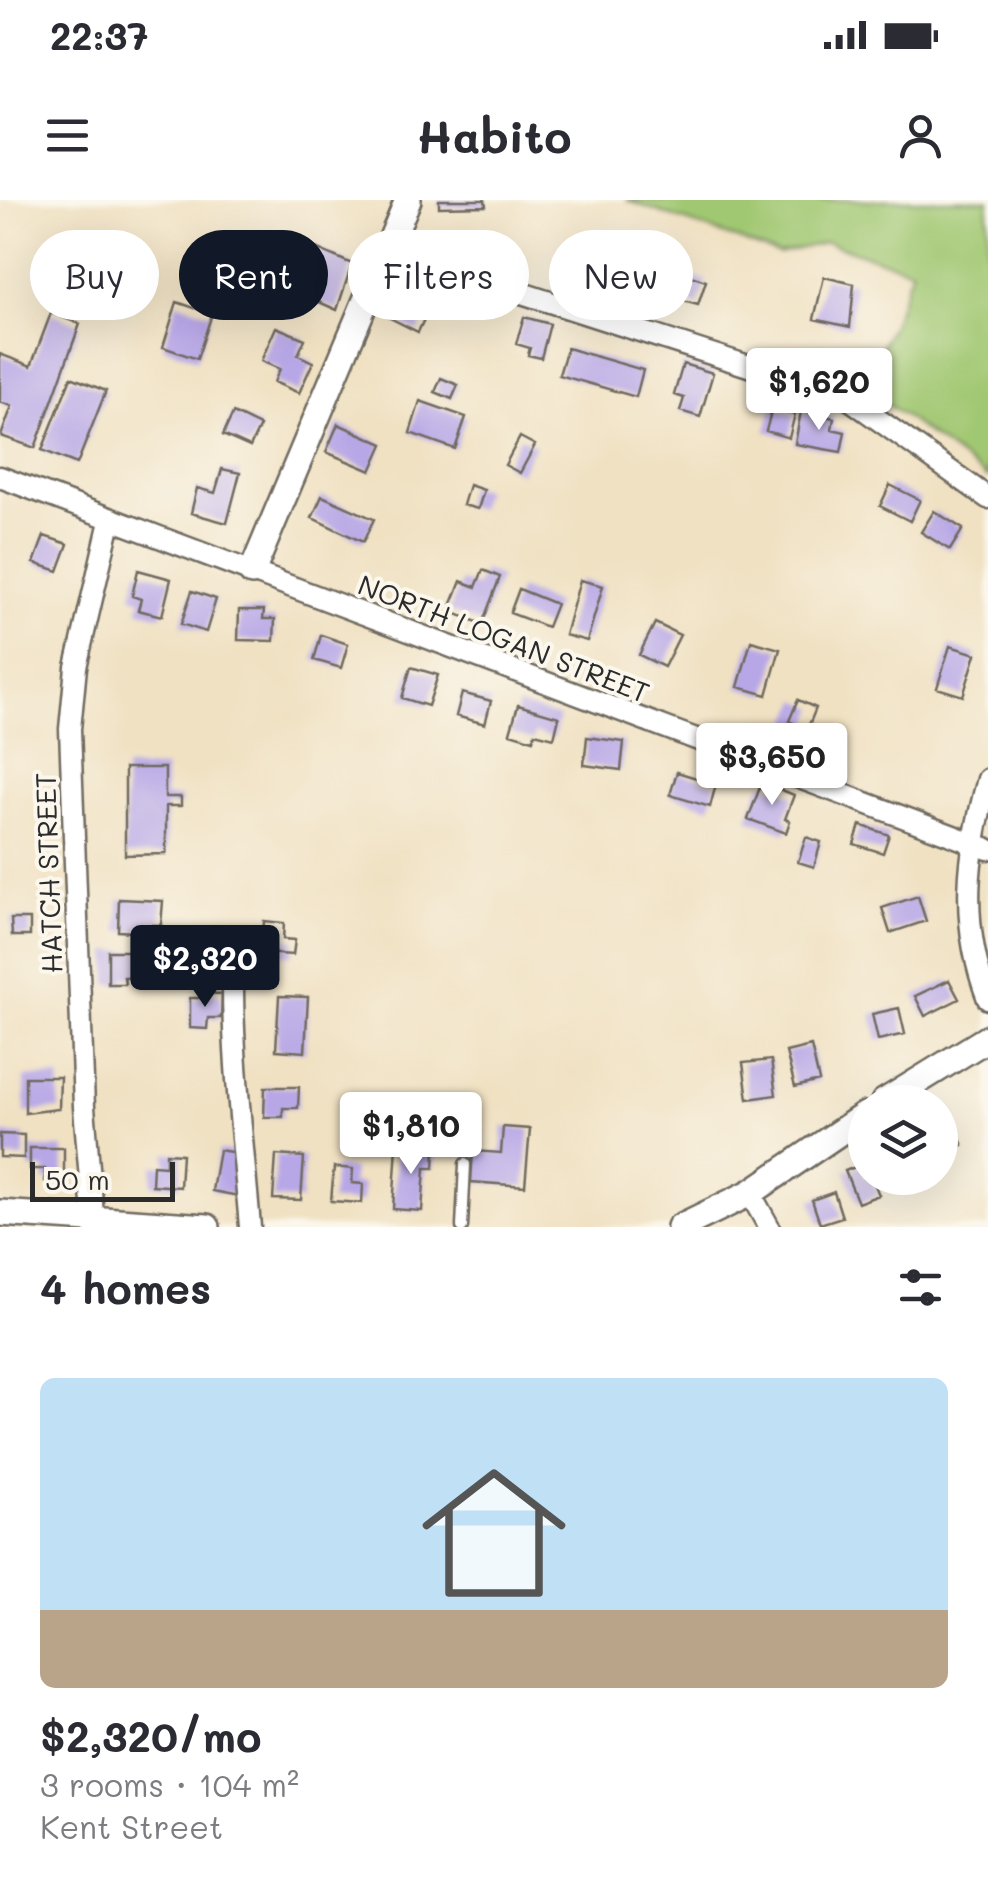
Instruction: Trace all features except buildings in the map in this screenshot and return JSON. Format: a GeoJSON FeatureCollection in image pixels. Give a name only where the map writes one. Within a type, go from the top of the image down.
{"type":"FeatureCollection","features":[{"type":"Feature","properties":{"kind":"street"},"geometry":{"type":"LineString","coordinates":[[396,230],[408,200]]}},
{"type":"Feature","properties":{"kind":"street"},"geometry":{"type":"LineString","coordinates":[[529,295],[848,398],[988,498]]}},
{"type":"Feature","properties":{"kind":"street"},"geometry":{"type":"LineString","coordinates":[[252,572],[358,320]]}},
{"type":"Feature","properties":{"kind":"street","name":"NORTH LOGAN STREET"},"geometry":{"type":"LineString","coordinates":[[0,477],[682,737],[979,845]]}},
{"type":"Feature","properties":{"kind":"street","name":"HATCH STREET"},"geometry":{"type":"LineString","coordinates":[[93,1224],[70,729],[76,667],[110,521]]}},
{"type":"Feature","properties":{"kind":"street"},"geometry":{"type":"LineString","coordinates":[[988,779],[969,934],[988,999]]}},
{"type":"Feature","properties":{"kind":"street"},"geometry":{"type":"LineString","coordinates":[[233,971],[233,1060],[250,1227]]}},
{"type":"Feature","properties":{"kind":"street"},"geometry":{"type":"LineString","coordinates":[[912,1085],[988,1038]]}},
{"type":"Feature","properties":{"kind":"street"},"geometry":{"type":"LineString","coordinates":[[680,1227],[750,1192],[848,1126]]}},
{"type":"Feature","properties":{"kind":"street"},"geometry":{"type":"LineString","coordinates":[[750,1192],[770,1227]]}},
{"type":"Feature","properties":{"kind":"street"},"geometry":{"type":"LineString","coordinates":[[0,1214],[93,1224],[207,1227]]}},
{"type":"Feature","properties":{"kind":"lane"},"geometry":{"type":"LineString","coordinates":[[462,1227],[465,1164]]}},
{"type":"Feature","properties":{"kind":"green space"},"geometry":{"type":"Polygon","coordinates":[[[626,200],[988,200],[988,478],[862,385],[892,325],[912,270],[826,242],[779,254],[626,200]]]}}]}
